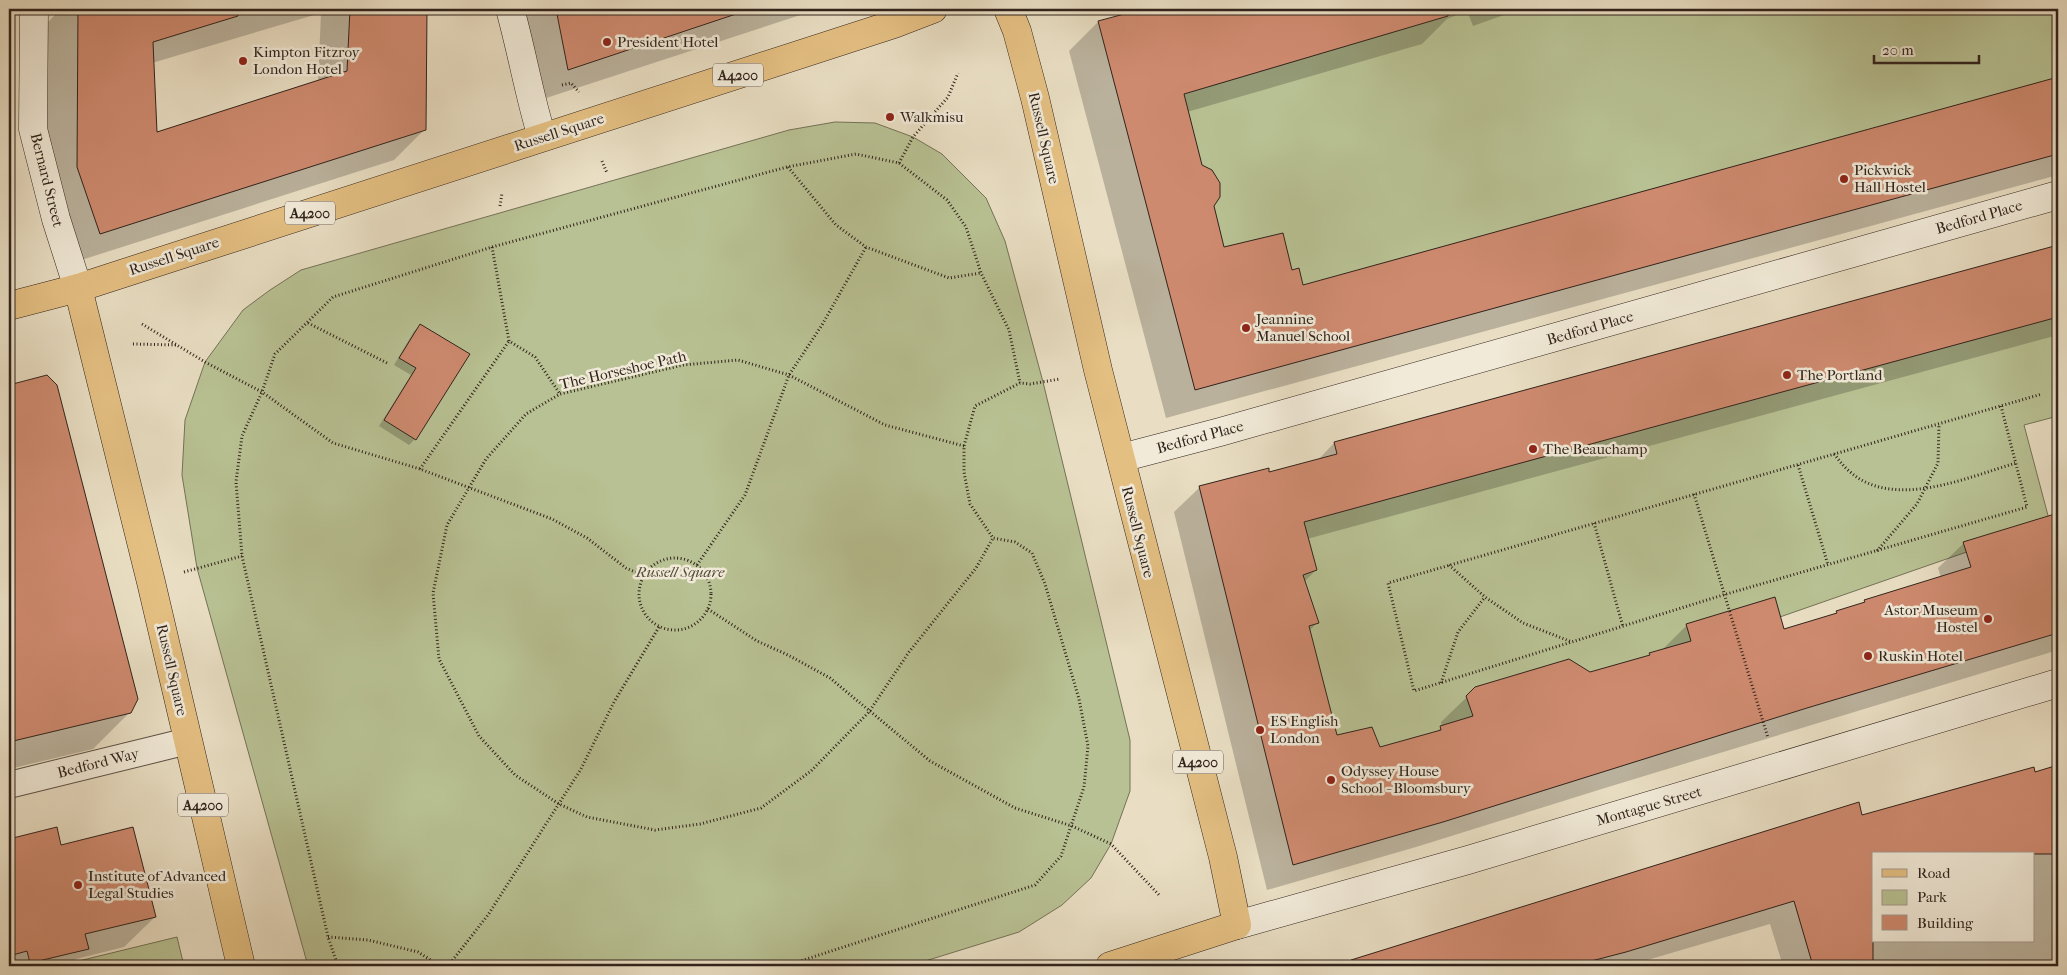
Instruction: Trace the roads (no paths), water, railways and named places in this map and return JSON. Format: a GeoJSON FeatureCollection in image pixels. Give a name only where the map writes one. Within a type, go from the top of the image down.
{"type":"FeatureCollection","features":[{"type":"Feature","properties":{"kind":"main road","name":"Russell Square"},"geometry":{"type":"LineString","coordinates":[[241,966],[151,582],[78,288],[542,137],[669,98],[934,9]]}},
{"type":"Feature","properties":{"kind":"main road","name":"Russell Square"},"geometry":{"type":"LineString","coordinates":[[1008,9],[1017,31],[1035,98],[1098,370],[1223,857],[1237,925]]}},
{"type":"Feature","properties":{"kind":"main road","name":"A4200"},"geometry":{"type":"LineString","coordinates":[[9,306],[78,288]]}},
{"type":"Feature","properties":{"kind":"main road"},"geometry":{"type":"LineString","coordinates":[[1110,966],[1237,925]]}},
{"type":"Feature","properties":{"kind":"street","name":"Bernard Street"},"geometry":{"type":"LineString","coordinates":[[34,9],[33,129],[56,219],[78,288]]}},
{"type":"Feature","properties":{"kind":"street"},"geometry":{"type":"LineString","coordinates":[[510,9],[526,68],[529,94],[542,137]]}},
{"type":"Feature","properties":{"kind":"street","name":"Bedford Place"},"geometry":{"type":"LineString","coordinates":[[1120,458],[1229,430],[2058,195]]}},
{"type":"Feature","properties":{"kind":"street","name":"Montague Street"},"geometry":{"type":"LineString","coordinates":[[1237,925],[1458,863],[2058,683]]}},
{"type":"Feature","properties":{"kind":"street","name":"Bedford Way"},"geometry":{"type":"LineString","coordinates":[[9,785],[188,741]]}},
{"type":"Feature","properties":{"kind":"place","name":"President Hotel"},"geometry":{"type":"Point","coordinates":[607,42]}},
{"type":"Feature","properties":{"kind":"place","name":"Kimpton Fitzroy London Hotel"},"geometry":{"type":"Point","coordinates":[243,61]}},
{"type":"Feature","properties":{"kind":"place","name":"Walkmisu"},"geometry":{"type":"Point","coordinates":[890,117]}},
{"type":"Feature","properties":{"kind":"place","name":"Pickwick Hall Hostel"},"geometry":{"type":"Point","coordinates":[1844,179]}},
{"type":"Feature","properties":{"kind":"place","name":"Jeannine Manuel School"},"geometry":{"type":"Point","coordinates":[1246,328]}},
{"type":"Feature","properties":{"kind":"place","name":"The Portland"},"geometry":{"type":"Point","coordinates":[1787,375]}},
{"type":"Feature","properties":{"kind":"place","name":"The Beauchamp"},"geometry":{"type":"Point","coordinates":[1533,449]}},
{"type":"Feature","properties":{"kind":"place","name":"Astor Museum Hostel"},"geometry":{"type":"Point","coordinates":[1988,619]}},
{"type":"Feature","properties":{"kind":"place","name":"Ruskin Hotel"},"geometry":{"type":"Point","coordinates":[1868,656]}},
{"type":"Feature","properties":{"kind":"place","name":"ES English London"},"geometry":{"type":"Point","coordinates":[1260,730]}},
{"type":"Feature","properties":{"kind":"place","name":"Odyssey House School - Bloomsbury"},"geometry":{"type":"Point","coordinates":[1331,780]}},
{"type":"Feature","properties":{"kind":"place","name":"Institute of Advanced Legal Studies"},"geometry":{"type":"Point","coordinates":[78,885]}}]}
